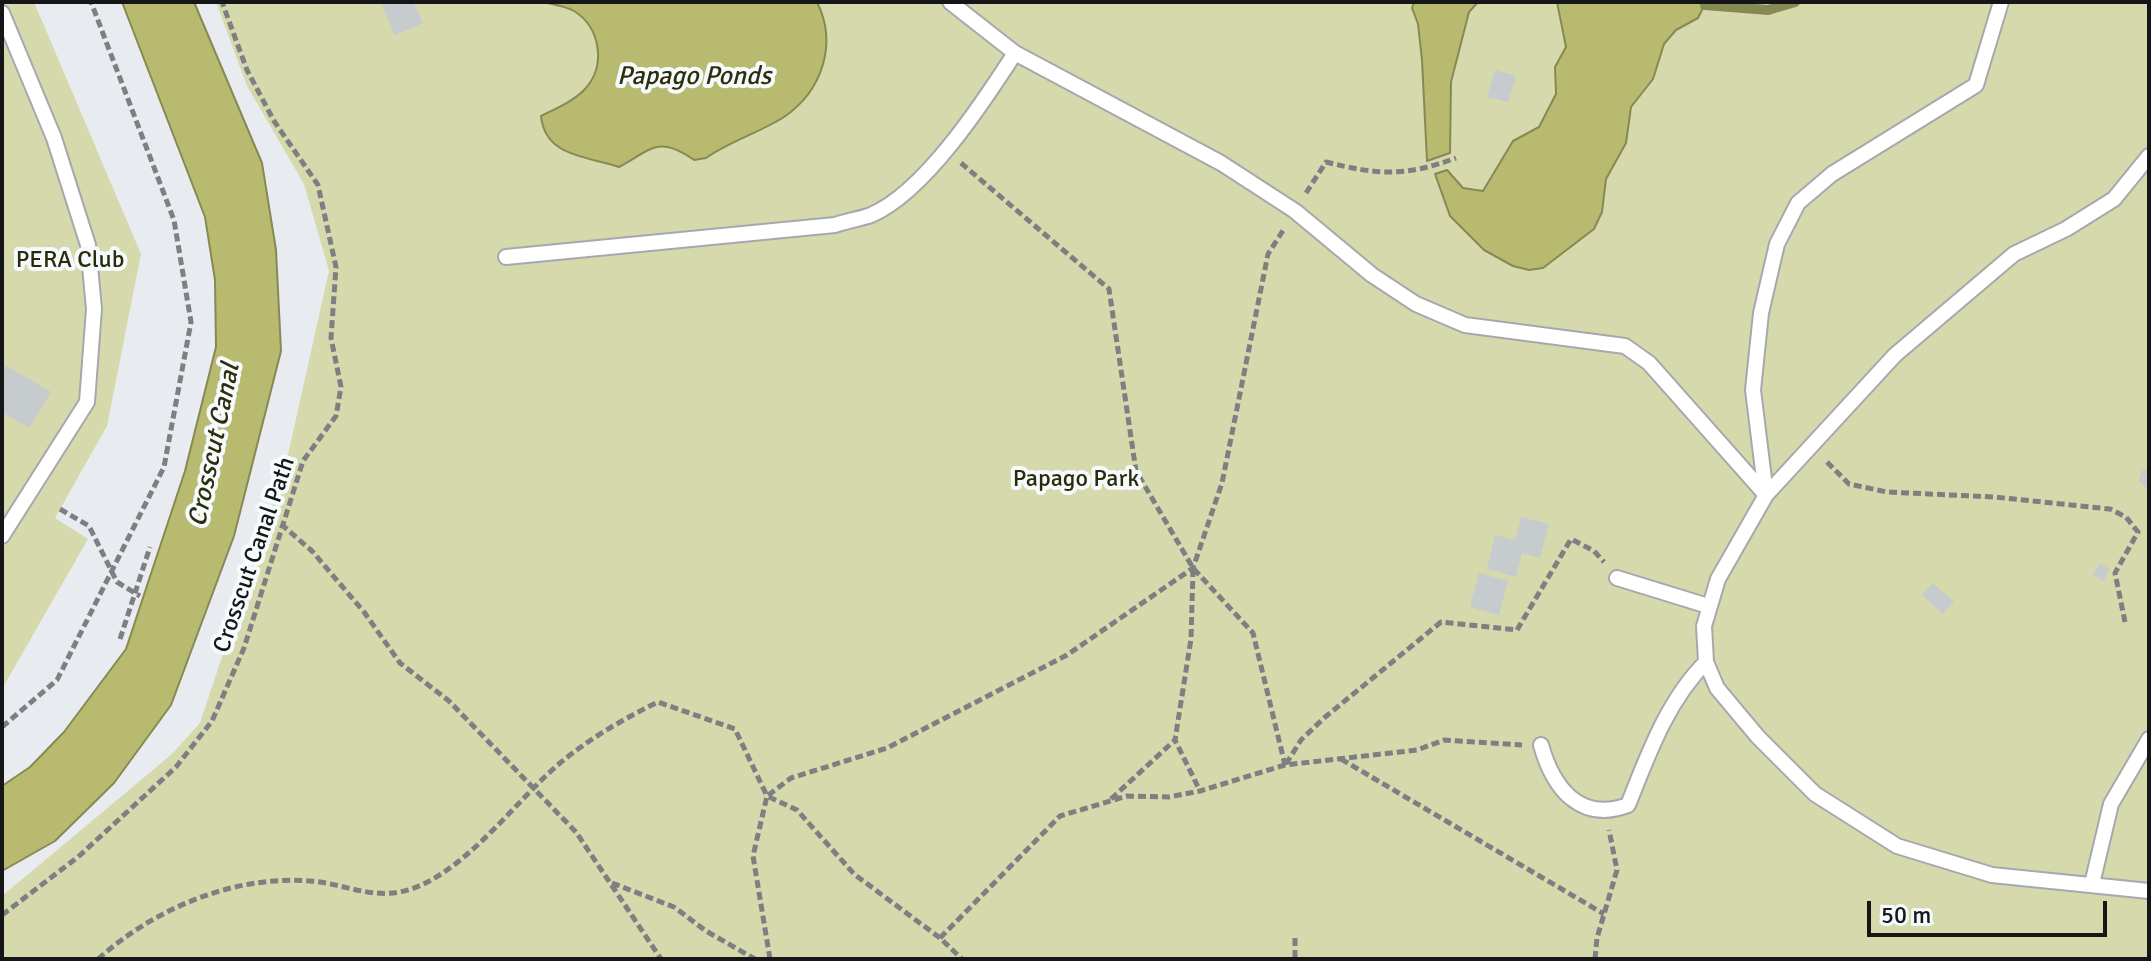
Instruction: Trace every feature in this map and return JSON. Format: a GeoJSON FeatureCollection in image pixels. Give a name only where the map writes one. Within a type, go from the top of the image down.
{"type":"FeatureCollection","features":[{"type":"Feature","properties":{"kind":"lane"},"geometry":{"type":"LineString","coordinates":[[950,2],[1015,53],[1221,163],[1295,211],[1372,275],[1416,304],[1465,325],[1605,340],[1625,346],[1649,363],[1766,495]]}},
{"type":"Feature","properties":{"kind":"lane"},"geometry":{"type":"LineString","coordinates":[[1766,495],[1753,390],[1761,313],[1777,244],[1798,203],[1832,174],[1976,85],[2001,2]]}},
{"type":"Feature","properties":{"kind":"lane"},"geometry":{"type":"LineString","coordinates":[[2,13],[5,28],[54,138],[88,245],[94,309],[87,402],[2,536]]}},
{"type":"Feature","properties":{"kind":"lane"},"geometry":{"type":"LineString","coordinates":[[506,257],[835,225],[872,214],[908,190],[946,149],[1015,53]]}},
{"type":"Feature","properties":{"kind":"lane"},"geometry":{"type":"LineString","coordinates":[[2149,156],[2114,199],[2066,229],[2014,254],[1957,299],[1895,355],[1766,495],[1732,552],[1708,606],[1704,626],[1706,662],[1717,688],[1758,737],[1815,794],[1897,846],[1992,875],[2149,891]]}},
{"type":"Feature","properties":{"kind":"lane"},"geometry":{"type":"LineString","coordinates":[[1617,578],[1708,606]]}},
{"type":"Feature","properties":{"kind":"lane"},"geometry":{"type":"LineString","coordinates":[[1541,745],[1549,772],[1580,805],[1606,813],[1628,805],[1653,743],[1688,681],[1706,662]]}},
{"type":"Feature","properties":{"kind":"lane"},"geometry":{"type":"LineString","coordinates":[[2092,884],[2111,804],[2149,739]]}},
{"type":"Feature","properties":{"kind":"path"},"geometry":{"type":"LineString","coordinates":[[2,727],[57,680],[164,467],[191,322],[174,220],[91,2]]}},
{"type":"Feature","properties":{"kind":"path","name":"Crosscut Canal Path"},"geometry":{"type":"LineString","coordinates":[[2,915],[78,857],[176,767],[212,721],[244,648],[303,461],[336,416],[341,387],[331,338],[336,267],[318,185],[267,108],[247,70],[222,2]]}},
{"type":"Feature","properties":{"kind":"path"},"geometry":{"type":"LineString","coordinates":[[946,149],[1109,289],[1136,471],[1193,568],[1253,633],[1285,765]]}},
{"type":"Feature","properties":{"kind":"path"},"geometry":{"type":"LineString","coordinates":[[1200,791],[1175,740],[1191,639],[1193,568],[1222,483],[1268,254],[1326,162],[1374,174],[1424,170],[1456,158]]}},
{"type":"Feature","properties":{"kind":"path"},"geometry":{"type":"LineString","coordinates":[[1813,447],[1849,484],[1887,492],[2048,501],[2110,509],[2126,517],[2138,532],[2115,573],[2125,622]]}},
{"type":"Feature","properties":{"kind":"path"},"geometry":{"type":"LineString","coordinates":[[60,509],[89,526],[117,582],[137,595]]}},
{"type":"Feature","properties":{"kind":"path"},"geometry":{"type":"LineString","coordinates":[[281,524],[312,551],[364,612],[400,663],[449,701],[576,832],[661,959]]}},
{"type":"Feature","properties":{"kind":"path"},"geometry":{"type":"LineString","coordinates":[[1285,765],[1301,740],[1324,718],[1441,622],[1517,630],[1571,539],[1594,551],[1617,578]]}},
{"type":"Feature","properties":{"kind":"path"},"geometry":{"type":"LineString","coordinates":[[120,639],[137,595],[150,547]]}},
{"type":"Feature","properties":{"kind":"path"},"geometry":{"type":"LineString","coordinates":[[767,796],[791,778],[887,748],[1067,655],[1193,568]]}},
{"type":"Feature","properties":{"kind":"path"},"geometry":{"type":"LineString","coordinates":[[98,959],[140,927],[183,904],[223,890],[276,879],[314,881],[366,893],[401,892],[448,871],[563,761],[622,719],[658,702],[735,729],[767,796],[753,856],[770,959]]}},
{"type":"Feature","properties":{"kind":"path"},"geometry":{"type":"LineString","coordinates":[[1108,801],[1175,740]]}},
{"type":"Feature","properties":{"kind":"path"},"geometry":{"type":"LineString","coordinates":[[940,938],[1060,816],[1127,796],[1169,797],[1200,791],[1285,765],[1417,750],[1444,740],[1499,746],[1541,745]]}},
{"type":"Feature","properties":{"kind":"path"},"geometry":{"type":"LineString","coordinates":[[1341,759],[1604,914]]}},
{"type":"Feature","properties":{"kind":"path"},"geometry":{"type":"LineString","coordinates":[[767,796],[797,810],[854,874],[940,938],[962,959]]}},
{"type":"Feature","properties":{"kind":"path"},"geometry":{"type":"LineString","coordinates":[[1595,959],[1617,870],[1606,813]]}},
{"type":"Feature","properties":{"kind":"path"},"geometry":{"type":"LineString","coordinates":[[609,883],[674,907],[706,931],[755,959]]}},
{"type":"Feature","properties":{"kind":"path"},"geometry":{"type":"LineString","coordinates":[[1295,938],[1295,959]]}},
{"type":"Feature","properties":{"kind":"green space","name":"PERA Club"},"geometry":{"type":"Polygon","coordinates":[[[2,2],[34,2],[141,254],[107,426],[55,518],[88,539],[2,689],[2,2]]]}},
{"type":"Feature","properties":{"kind":"green space","name":"Papago Park"},"geometry":{"type":"Polygon","coordinates":[[[216,2],[2149,2],[2149,959],[2,959],[2,896],[172,754],[200,723],[285,468],[329,271],[304,184],[247,86],[216,2]]]}},
{"type":"Feature","properties":{"kind":"water","name":"Crosscut Canal"},"geometry":{"type":"Polygon","coordinates":[[[122,2],[194,2],[262,163],[276,250],[281,351],[234,536],[171,705],[114,783],[55,841],[2,871],[2,786],[30,767],[64,732],[126,649],[185,471],[216,347],[215,280],[205,217],[122,2]]]}},
{"type":"Feature","properties":{"kind":"water","name":"Papago Ponds"},"geometry":{"type":"Polygon","coordinates":[[[543,2],[817,2],[826,34],[823,66],[808,94],[784,117],[706,158],[694,160],[681,152],[662,147],[647,151],[619,167],[570,153],[550,140],[544,130],[541,116],[570,101],[592,80],[598,48],[583,18],[571,9],[543,2]]]}},
{"type":"Feature","properties":{"kind":"water"},"geometry":{"type":"Polygon","coordinates":[[[1414,2],[1478,2],[1469,12],[1451,82],[1450,153],[1427,161],[1422,60],[1418,24],[1412,8],[1414,2]]]}},
{"type":"Feature","properties":{"kind":"water"},"geometry":{"type":"Polygon","coordinates":[[[1557,2],[1706,2],[1698,18],[1676,30],[1664,44],[1653,79],[1631,107],[1626,143],[1606,179],[1602,212],[1594,229],[1543,268],[1529,270],[1513,266],[1484,250],[1450,216],[1435,174],[1447,170],[1463,188],[1483,191],[1513,141],[1539,127],[1556,94],[1555,67],[1566,47],[1557,2]]]}},
{"type":"Feature","properties":{"kind":"building"},"geometry":{"type":"Polygon","coordinates":[[[413,2],[423,23],[395,35],[381,3],[413,2]]]}},
{"type":"Feature","properties":{"kind":"building"},"geometry":{"type":"Polygon","coordinates":[[[1495,70],[1516,76],[1508,102],[1487,97],[1495,70]]]}},
{"type":"Feature","properties":{"kind":"building"},"geometry":{"type":"Polygon","coordinates":[[[2,363],[51,392],[29,428],[2,412],[2,363]]]}},
{"type":"Feature","properties":{"kind":"building"},"geometry":{"type":"Polygon","coordinates":[[[2142,470],[2149,470],[2149,490],[2139,481],[2142,470]]]}},
{"type":"Feature","properties":{"kind":"building"},"geometry":{"type":"Polygon","coordinates":[[[1521,517],[1549,524],[1540,558],[1522,553],[1516,577],[1487,569],[1495,535],[1515,540],[1521,517]]]}},
{"type":"Feature","properties":{"kind":"building"},"geometry":{"type":"Polygon","coordinates":[[[2100,563],[2110,570],[2103,581],[2093,574],[2100,563]]]}},
{"type":"Feature","properties":{"kind":"building"},"geometry":{"type":"Polygon","coordinates":[[[1479,573],[1508,581],[1499,615],[1470,607],[1479,573]]]}},
{"type":"Feature","properties":{"kind":"building"},"geometry":{"type":"Polygon","coordinates":[[[1933,583],[1954,602],[1943,614],[1922,595],[1933,583]]]}},
{"type":"Feature","properties":{"kind":"waterway"},"geometry":{"type":"LineString","coordinates":[[1705,5],[1768,10],[1795,2]]}}]}
